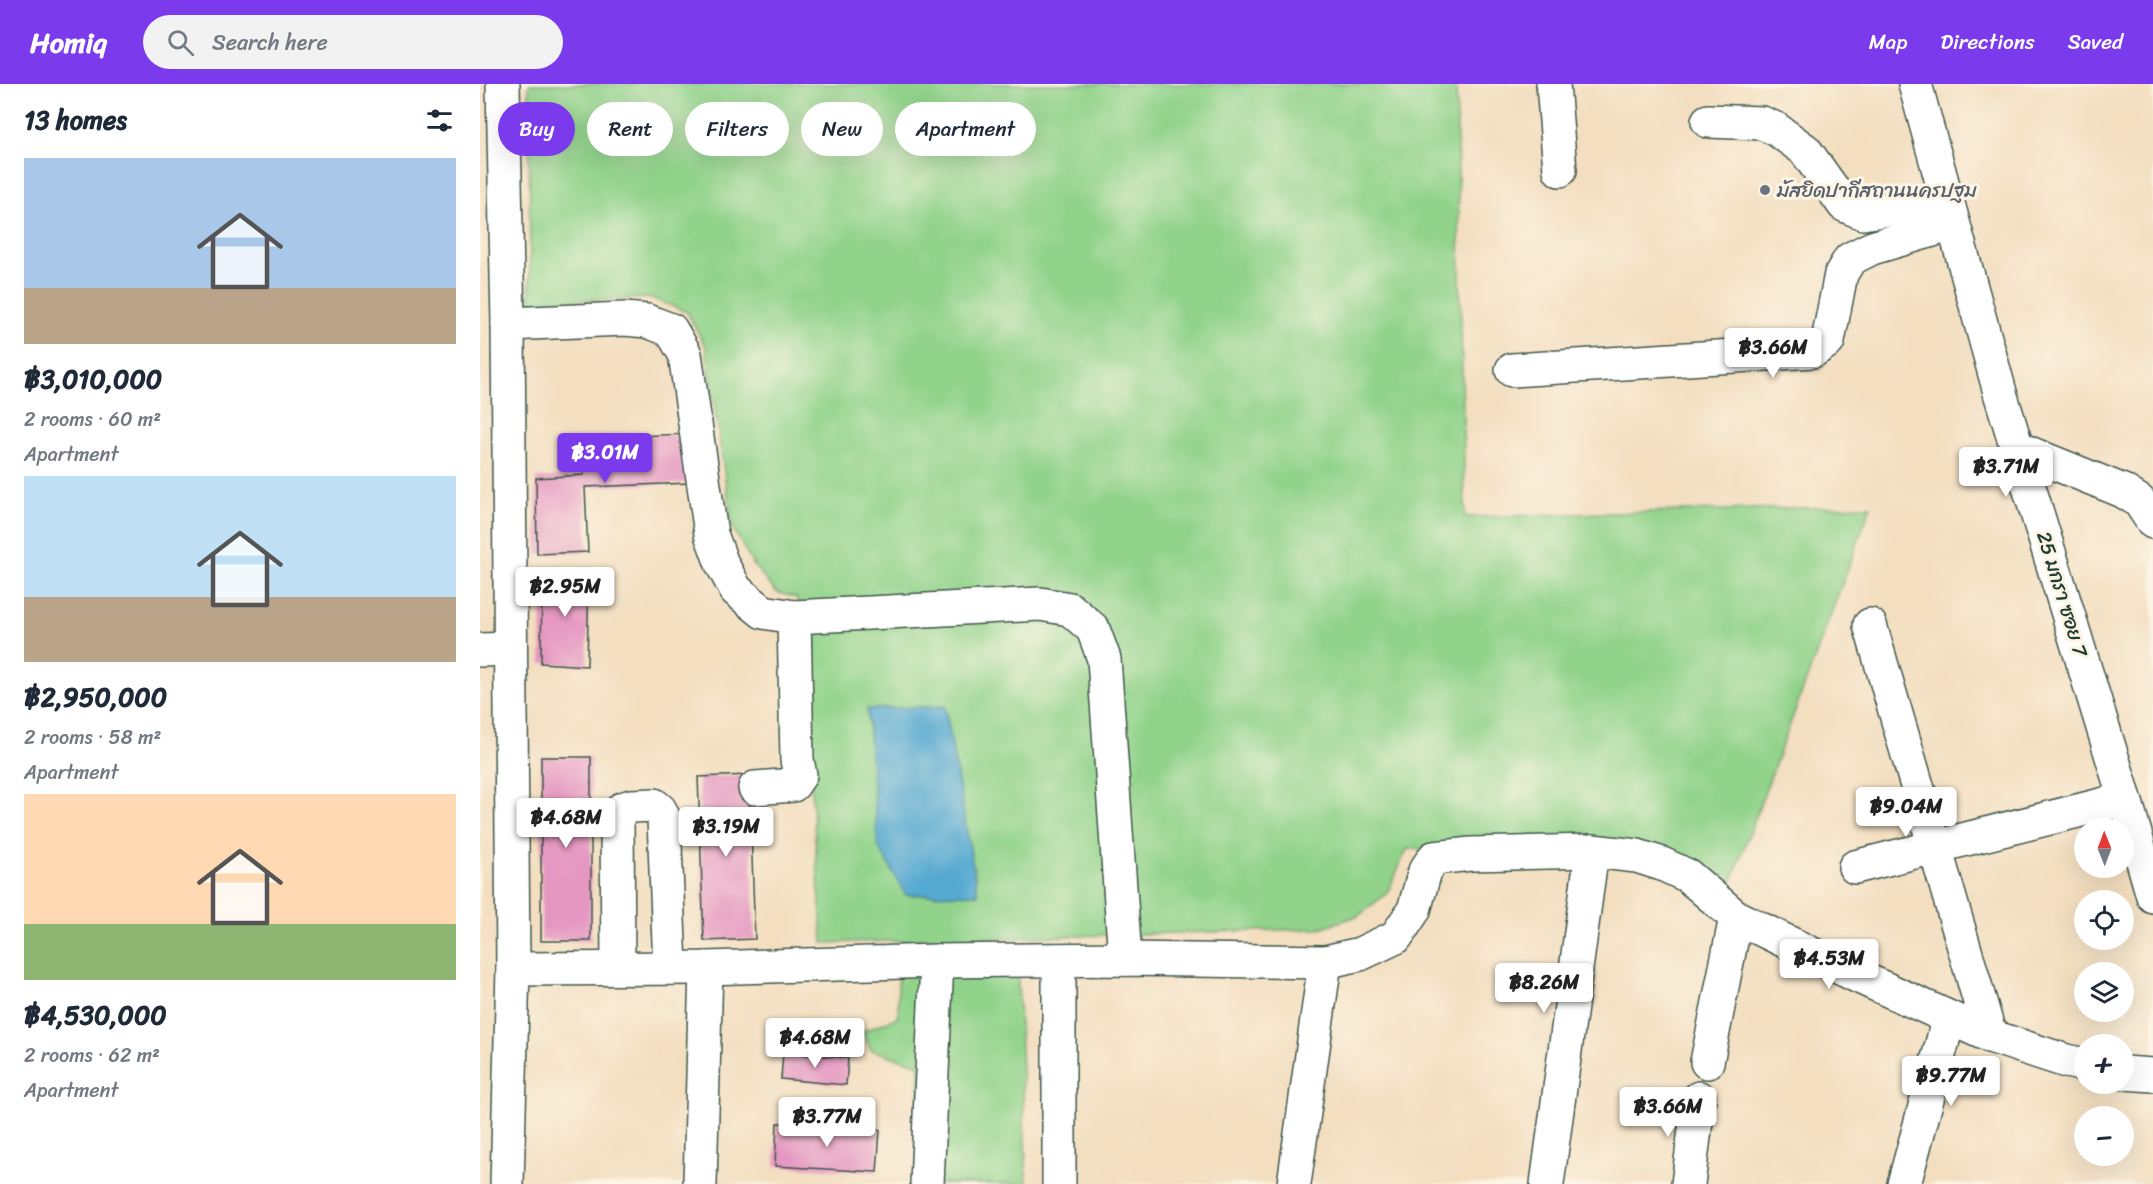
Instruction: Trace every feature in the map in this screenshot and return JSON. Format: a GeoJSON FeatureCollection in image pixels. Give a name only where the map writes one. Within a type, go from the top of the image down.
{"type":"FeatureCollection","features":[{"type":"Feature","properties":{"kind":"street"},"geometry":{"type":"LineString","coordinates":[[503,84],[492,196],[508,324],[495,649],[513,969],[494,1118],[507,1184]]}},
{"type":"Feature","properties":{"kind":"street"},"geometry":{"type":"LineString","coordinates":[[1553,84],[1560,170]]}},
{"type":"Feature","properties":{"kind":"street","name":"25 มกรา ซอย 7"},"geometry":{"type":"LineString","coordinates":[[1915,84],[2017,448],[2126,799],[2153,896]]}},
{"type":"Feature","properties":{"kind":"street"},"geometry":{"type":"LineString","coordinates":[[1708,122],[1762,123],[1776,129],[1805,150],[1844,205],[1863,213],[1950,213]]}},
{"type":"Feature","properties":{"kind":"street"},"geometry":{"type":"LineString","coordinates":[[1512,370],[1813,351],[1828,341],[1841,274],[1850,259],[1950,213]]}},
{"type":"Feature","properties":{"kind":"street"},"geometry":{"type":"LineString","coordinates":[[508,324],[624,319],[647,321],[671,330],[685,354],[711,534],[722,564],[736,590],[763,612],[794,617],[1040,604],[1070,609],[1093,630],[1104,659],[1125,959]]}},
{"type":"Feature","properties":{"kind":"street"},"geometry":{"type":"LineString","coordinates":[[2017,448],[2123,491],[2139,501],[2153,522]]}},
{"type":"Feature","properties":{"kind":"street"},"geometry":{"type":"LineString","coordinates":[[755,788],[793,785],[800,775],[797,760],[794,617]]}},
{"type":"Feature","properties":{"kind":"street"},"geometry":{"type":"LineString","coordinates":[[1870,625],[1990,1036]]}},
{"type":"Feature","properties":{"kind":"street"},"geometry":{"type":"LineString","coordinates":[[1855,867],[2126,799]]}},
{"type":"Feature","properties":{"kind":"street"},"geometry":{"type":"LineString","coordinates":[[618,968],[617,818],[622,809],[631,806],[654,805],[660,810],[664,819],[670,968]]}},
{"type":"Feature","properties":{"kind":"street"},"geometry":{"type":"LineString","coordinates":[[513,969],[706,968],[936,961],[1125,959],[1325,962],[1360,954],[1396,937],[1414,910],[1425,871],[1434,858],[1471,854],[1592,851],[1636,856],[1662,864],[1688,876],[1736,916],[1990,1036],[2074,1063]]}},
{"type":"Feature","properties":{"kind":"street"},"geometry":{"type":"LineString","coordinates":[[1546,1184],[1592,851]]}},
{"type":"Feature","properties":{"kind":"street"},"geometry":{"type":"LineString","coordinates":[[1707,1062],[1736,916]]}},
{"type":"Feature","properties":{"kind":"street"},"geometry":{"type":"LineString","coordinates":[[1059,960],[1059,1184]]}},
{"type":"Feature","properties":{"kind":"street"},"geometry":{"type":"LineString","coordinates":[[927,1184],[936,961]]}},
{"type":"Feature","properties":{"kind":"street"},"geometry":{"type":"LineString","coordinates":[[1294,1184],[1325,962]]}},
{"type":"Feature","properties":{"kind":"street"},"geometry":{"type":"LineString","coordinates":[[699,1184],[706,968]]}},
{"type":"Feature","properties":{"kind":"street"},"geometry":{"type":"LineString","coordinates":[[1904,1184],[1949,1018]]}},
{"type":"Feature","properties":{"kind":"street"},"geometry":{"type":"LineString","coordinates":[[2134,1074],[2153,1075]]}},
{"type":"Feature","properties":{"kind":"street"},"geometry":{"type":"LineString","coordinates":[[1689,1184],[1699,1098]]}},
{"type":"Feature","properties":{"kind":"green space"},"geometry":{"type":"Polygon","coordinates":[[[529,84],[1456,84],[1465,517],[1871,506],[1731,883],[1674,863],[1614,851],[1407,849],[1387,893],[1358,916],[1316,929],[823,943],[797,598],[776,592],[752,563],[732,526],[706,347],[687,312],[651,298],[530,302],[529,156],[575,156],[575,102],[529,102],[529,84]]]}},
{"type":"Feature","properties":{"kind":"green space"},"geometry":{"type":"Polygon","coordinates":[[[1017,960],[1027,1184],[917,1184],[920,1065],[871,1050],[862,1032],[898,1017],[898,962],[1017,960]]]}},
{"type":"Feature","properties":{"kind":"water"},"geometry":{"type":"Polygon","coordinates":[[[945,706],[978,894],[906,895],[878,846],[867,709],[945,706]]]}},
{"type":"Feature","properties":{"kind":"building"},"geometry":{"type":"Polygon","coordinates":[[[688,434],[691,483],[585,487],[588,552],[537,554],[536,478],[584,475],[583,438],[688,434]]]}},
{"type":"Feature","properties":{"kind":"building"},"geometry":{"type":"Polygon","coordinates":[[[542,571],[589,572],[587,666],[541,663],[542,571]]]}},
{"type":"Feature","properties":{"kind":"building"},"geometry":{"type":"Polygon","coordinates":[[[541,757],[591,757],[591,941],[541,941],[541,757]]]}},
{"type":"Feature","properties":{"kind":"building"},"geometry":{"type":"Polygon","coordinates":[[[749,775],[755,939],[704,941],[698,777],[749,775]]]}},
{"type":"Feature","properties":{"kind":"building"},"geometry":{"type":"Polygon","coordinates":[[[783,1053],[848,1058],[846,1085],[781,1079],[783,1053]]]}},
{"type":"Feature","properties":{"kind":"building"},"geometry":{"type":"Polygon","coordinates":[[[777,1123],[880,1130],[877,1172],[775,1166],[777,1123]]]}},
{"type":"Feature","properties":{"kind":"place","name":"มัสยิดปากีสถานนครปฐม"},"geometry":{"type":"Point","coordinates":[1765,190]}}]}
